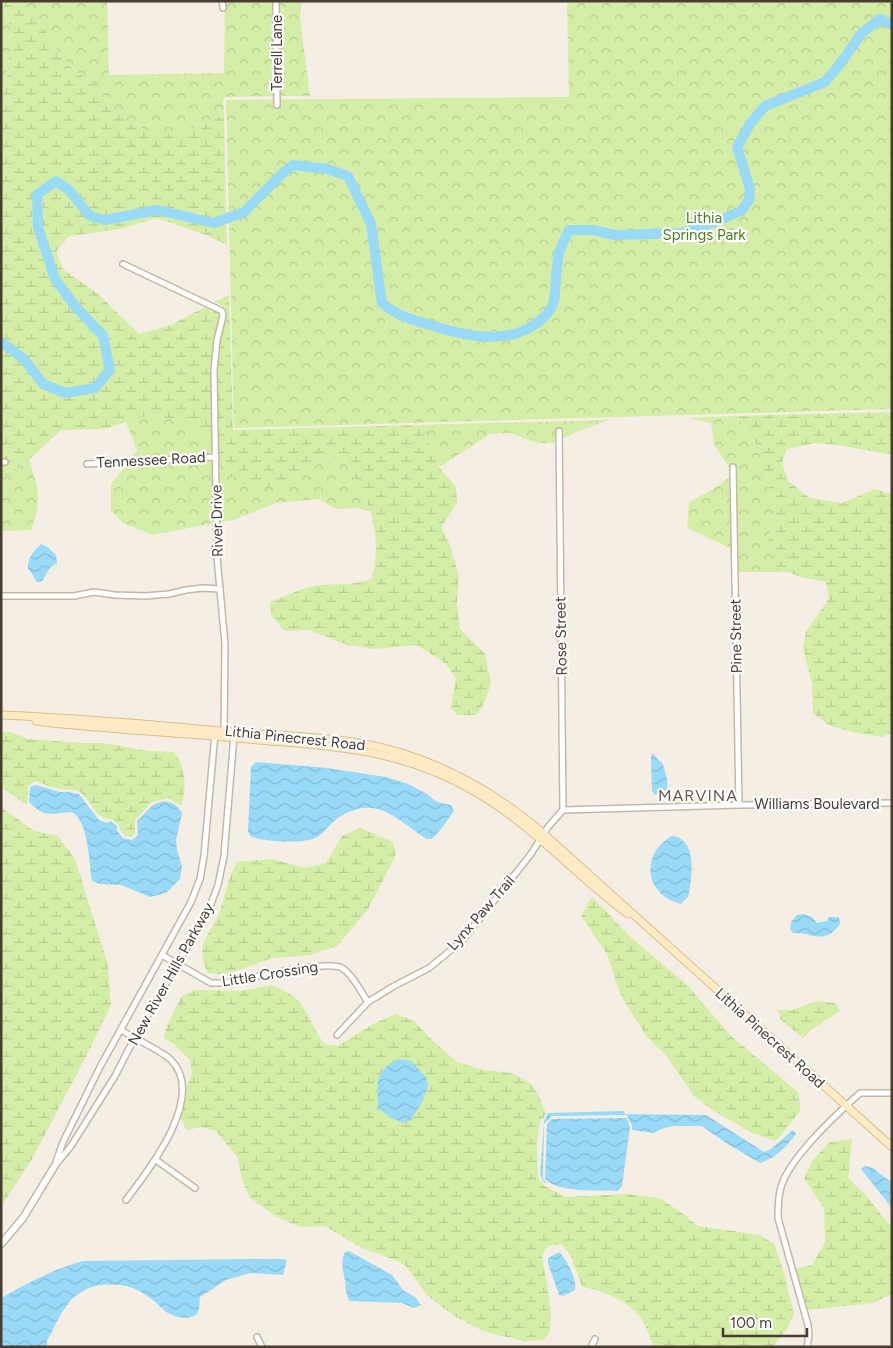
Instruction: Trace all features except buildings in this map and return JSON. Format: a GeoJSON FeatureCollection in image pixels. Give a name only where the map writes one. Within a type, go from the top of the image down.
{"type":"FeatureCollection","features":[{"type":"Feature","properties":{"kind":"main road","name":"Lithia Pinecrest Road"},"geometry":{"type":"LineString","coordinates":[[1,715],[234,735],[342,741],[370,745],[404,754],[470,781],[502,800],[625,906],[648,929],[892,1147]]}},
{"type":"Feature","properties":{"kind":"main road","name":"Lithia Pinecrest Road"},"geometry":{"type":"LineString","coordinates":[[215,733],[224,731],[234,735]]}},
{"type":"Feature","properties":{"kind":"street"},"geometry":{"type":"LineString","coordinates":[[222,1],[222,8]]}},
{"type":"Feature","properties":{"kind":"street","name":"Terrell Lane"},"geometry":{"type":"LineString","coordinates":[[276,1],[277,105]]}},
{"type":"Feature","properties":{"kind":"street","name":"River Drive"},"geometry":{"type":"LineString","coordinates":[[123,264],[222,311],[223,316],[217,340],[214,370],[217,557],[224,644],[224,731]]}},
{"type":"Feature","properties":{"kind":"street","name":"Rose Street"},"geometry":{"type":"LineString","coordinates":[[559,431],[563,810]]}},
{"type":"Feature","properties":{"kind":"street","name":"Tennessee Road"},"geometry":{"type":"LineString","coordinates":[[87,464],[216,457]]}},
{"type":"Feature","properties":{"kind":"street","name":"Pine Street"},"geometry":{"type":"LineString","coordinates":[[733,466],[740,805]]}},
{"type":"Feature","properties":{"kind":"street"},"geometry":{"type":"LineString","coordinates":[[1,596],[73,596],[94,592],[145,596],[186,590],[220,589]]}},
{"type":"Feature","properties":{"kind":"street","name":"New River Hills Parkway"},"geometry":{"type":"LineString","coordinates":[[54,1167],[63,1142],[82,1102],[191,902],[200,879],[204,856],[215,733]]}},
{"type":"Feature","properties":{"kind":"street","name":"New River Hills Parkway"},"geometry":{"type":"LineString","coordinates":[[1,1244],[24,1218],[54,1167],[106,1091],[209,909],[218,885],[224,856],[234,735]]}},
{"type":"Feature","properties":{"kind":"street","name":"Williams Boulevard"},"geometry":{"type":"LineString","coordinates":[[563,810],[740,805],[892,804]]}},
{"type":"Feature","properties":{"kind":"street"},"geometry":{"type":"LineString","coordinates":[[542,836],[563,810]]}},
{"type":"Feature","properties":{"kind":"street","name":"Lynx Paw Trail"},"geometry":{"type":"LineString","coordinates":[[337,1035],[368,1002],[429,968],[462,941],[531,854],[542,836]]}},
{"type":"Feature","properties":{"kind":"street","name":"Little Crossing"},"geometry":{"type":"LineString","coordinates":[[162,955],[177,965],[211,982],[223,983],[315,966],[332,965],[342,968],[368,1002]]}},
{"type":"Feature","properties":{"kind":"street"},"geometry":{"type":"LineString","coordinates":[[121,1030],[170,1059],[181,1074],[182,1096],[174,1124],[156,1160],[126,1200]]}},
{"type":"Feature","properties":{"kind":"street"},"geometry":{"type":"LineString","coordinates":[[807,1347],[808,1325],[778,1218],[778,1200],[781,1186],[787,1172],[800,1154],[860,1093],[892,1092]]}},
{"type":"Feature","properties":{"kind":"street"},"geometry":{"type":"LineString","coordinates":[[156,1160],[195,1188]]}},
{"type":"Feature","properties":{"kind":"street"},"geometry":{"type":"LineString","coordinates":[[257,1337],[262,1347]]}},
{"type":"Feature","properties":{"kind":"street"},"geometry":{"type":"LineString","coordinates":[[591,1347],[596,1339]]}},
{"type":"Feature","properties":{"kind":"green space"},"geometry":{"type":"Polygon","coordinates":[[[1,1],[12,33],[5,91],[1,95],[1,1]]]}},
{"type":"Feature","properties":{"kind":"green space"},"geometry":{"type":"Polygon","coordinates":[[[2,1],[25,1],[69,66],[97,86],[106,102],[128,122],[155,134],[179,134],[224,115],[227,245],[206,235],[157,218],[120,229],[69,236],[56,252],[64,270],[97,293],[139,334],[171,325],[207,306],[220,313],[214,340],[211,370],[213,443],[182,421],[149,415],[104,429],[61,430],[29,460],[1,482],[1,465],[8,465],[8,459],[1,459],[1,95],[5,91],[12,33],[2,1]]]}},
{"type":"Feature","properties":{"kind":"green space"},"geometry":{"type":"Polygon","coordinates":[[[25,1],[107,1],[109,75],[224,73],[225,1],[274,1],[274,96],[225,97],[223,100],[224,115],[179,134],[155,134],[128,122],[106,102],[97,86],[69,66],[25,1]]]}},
{"type":"Feature","properties":{"kind":"green space"},"geometry":{"type":"Polygon","coordinates":[[[279,1],[302,1],[300,18],[310,96],[280,96],[279,1]]]}},
{"type":"Feature","properties":{"kind":"green space","name":"Lithia Springs Park"},"geometry":{"type":"Polygon","coordinates":[[[567,1],[892,1],[892,409],[234,428],[226,100],[569,97],[567,1]]]}},
{"type":"Feature","properties":{"kind":"green space"},"geometry":{"type":"Polygon","coordinates":[[[229,295],[233,430],[418,425],[428,441],[439,467],[456,487],[457,503],[441,527],[450,545],[459,576],[457,602],[460,629],[485,654],[491,683],[484,704],[476,715],[457,715],[451,707],[456,678],[445,663],[417,645],[374,649],[347,645],[309,630],[285,631],[271,615],[270,602],[305,588],[319,585],[351,584],[372,579],[376,545],[374,529],[366,500],[342,456],[315,457],[294,481],[267,487],[246,485],[226,473],[219,454],[217,370],[226,310],[225,307],[215,302],[229,295]]]}},
{"type":"Feature","properties":{"kind":"green space"},"geometry":{"type":"Polygon","coordinates":[[[892,412],[892,455],[838,445],[814,443],[787,449],[782,463],[788,481],[810,498],[842,503],[875,489],[892,494],[892,733],[881,737],[830,726],[813,713],[812,684],[803,648],[806,632],[829,598],[826,582],[801,577],[777,568],[768,542],[773,523],[775,499],[763,468],[757,445],[737,416],[892,412]]]}},
{"type":"Feature","properties":{"kind":"green space"},"geometry":{"type":"Polygon","coordinates":[[[149,415],[182,421],[212,442],[213,454],[131,458],[137,451],[126,422],[149,415]]]}},
{"type":"Feature","properties":{"kind":"green space"},"geometry":{"type":"Polygon","coordinates":[[[737,416],[757,445],[763,468],[775,499],[773,523],[768,542],[777,567],[789,572],[738,572],[736,464],[730,463],[730,469],[714,444],[711,423],[688,418],[737,416]]]}},
{"type":"Feature","properties":{"kind":"green space"},"geometry":{"type":"Polygon","coordinates":[[[609,420],[562,439],[562,428],[556,428],[555,443],[536,443],[511,433],[490,434],[439,467],[428,441],[418,425],[609,420]]]}},
{"type":"Feature","properties":{"kind":"green space"},"geometry":{"type":"Polygon","coordinates":[[[219,454],[221,457],[294,481],[315,457],[342,456],[359,485],[370,511],[357,508],[335,509],[319,499],[276,503],[233,520],[220,522],[219,454]]]}},
{"type":"Feature","properties":{"kind":"green space"},"geometry":{"type":"Polygon","coordinates":[[[29,460],[38,495],[37,510],[31,530],[1,531],[1,482],[29,460]]]}},
{"type":"Feature","properties":{"kind":"green space"},"geometry":{"type":"Polygon","coordinates":[[[213,461],[214,523],[153,535],[123,523],[111,510],[111,484],[126,465],[213,461]]]}},
{"type":"Feature","properties":{"kind":"green space"},"geometry":{"type":"Polygon","coordinates":[[[730,477],[732,571],[730,548],[687,528],[689,502],[710,491],[730,477]]]}},
{"type":"Feature","properties":{"kind":"green space"},"geometry":{"type":"Polygon","coordinates":[[[1,732],[11,732],[28,739],[102,743],[148,751],[174,752],[181,764],[185,785],[181,806],[168,798],[152,802],[135,820],[135,834],[131,837],[122,833],[119,825],[112,819],[101,817],[85,797],[77,791],[56,788],[36,781],[28,786],[27,805],[1,787],[1,732]]]}},
{"type":"Feature","properties":{"kind":"green space"},"geometry":{"type":"Polygon","coordinates":[[[1,807],[34,831],[58,836],[75,859],[108,965],[111,1005],[32,1159],[1,1207],[1,807]]]}},
{"type":"Feature","properties":{"kind":"green space"},"geometry":{"type":"Polygon","coordinates":[[[360,828],[393,842],[396,855],[368,909],[337,946],[310,955],[272,958],[224,975],[208,973],[202,953],[203,946],[220,911],[229,880],[237,862],[272,859],[305,868],[326,863],[342,836],[360,828]]]}},
{"type":"Feature","properties":{"kind":"green space"},"geometry":{"type":"Polygon","coordinates":[[[592,897],[628,935],[688,986],[730,1035],[799,1093],[800,1111],[776,1141],[752,1133],[711,1109],[694,1096],[666,1055],[647,1037],[621,996],[607,954],[581,916],[592,897]]]}},
{"type":"Feature","properties":{"kind":"green space"},"geometry":{"type":"Polygon","coordinates":[[[271,985],[297,999],[325,1044],[338,1046],[373,1024],[395,1014],[414,1021],[457,1062],[483,1070],[512,1073],[532,1084],[546,1114],[540,1122],[537,1146],[538,1177],[543,1185],[566,1197],[628,1194],[660,1198],[698,1226],[760,1235],[774,1244],[784,1273],[794,1314],[787,1329],[773,1347],[654,1347],[643,1321],[629,1306],[606,1293],[582,1287],[570,1254],[561,1244],[548,1246],[542,1255],[551,1310],[550,1332],[544,1340],[524,1341],[485,1332],[454,1316],[427,1295],[407,1267],[400,1262],[362,1248],[325,1226],[300,1227],[277,1217],[249,1197],[241,1176],[238,1158],[216,1131],[201,1127],[187,1130],[181,1119],[181,1102],[192,1074],[190,1060],[174,1044],[164,1038],[166,1027],[182,996],[196,990],[241,991],[271,985]]]}},
{"type":"Feature","properties":{"kind":"green space"},"geometry":{"type":"Polygon","coordinates":[[[818,1001],[835,1003],[840,1011],[811,1030],[803,1038],[781,1020],[778,1010],[792,1010],[818,1001]]]}},
{"type":"Feature","properties":{"kind":"green space"},"geometry":{"type":"Polygon","coordinates":[[[852,1139],[848,1178],[864,1193],[892,1228],[892,1294],[873,1303],[807,1310],[796,1269],[812,1265],[825,1242],[824,1208],[804,1179],[812,1161],[830,1142],[852,1139]]]}},
{"type":"Feature","properties":{"kind":"water"},"geometry":{"type":"Polygon","coordinates":[[[41,544],[56,555],[57,563],[50,568],[42,581],[37,582],[28,569],[28,565],[32,555],[41,544]]]}},
{"type":"Feature","properties":{"kind":"water"},"geometry":{"type":"Polygon","coordinates":[[[653,753],[663,765],[667,783],[665,793],[655,795],[652,791],[651,757],[653,753]]]}},
{"type":"Feature","properties":{"kind":"water"},"geometry":{"type":"Polygon","coordinates":[[[256,762],[327,768],[386,777],[408,784],[427,794],[437,802],[451,805],[454,811],[432,839],[427,839],[385,811],[365,808],[353,810],[342,816],[320,835],[309,840],[282,842],[264,840],[250,836],[248,831],[251,767],[256,762]]]}},
{"type":"Feature","properties":{"kind":"water"},"geometry":{"type":"Polygon","coordinates":[[[36,785],[60,792],[79,794],[99,820],[107,823],[111,821],[117,826],[117,831],[123,838],[132,840],[138,835],[137,821],[150,807],[163,801],[171,802],[182,813],[176,840],[182,866],[180,879],[166,893],[150,897],[121,885],[100,884],[92,881],[85,832],[77,816],[71,812],[48,814],[39,811],[29,802],[30,787],[36,785]]]}},
{"type":"Feature","properties":{"kind":"water"},"geometry":{"type":"Polygon","coordinates":[[[672,836],[680,838],[690,852],[691,881],[688,897],[681,904],[669,899],[660,892],[654,884],[651,874],[651,863],[654,853],[661,844],[672,836]]]}},
{"type":"Feature","properties":{"kind":"water"},"geometry":{"type":"Polygon","coordinates":[[[804,914],[812,917],[817,923],[827,921],[829,917],[839,917],[840,924],[829,935],[824,936],[793,933],[790,929],[791,922],[797,915],[804,914]]]}},
{"type":"Feature","properties":{"kind":"water"},"geometry":{"type":"Polygon","coordinates":[[[398,1059],[411,1061],[426,1077],[428,1086],[422,1102],[411,1120],[403,1123],[390,1117],[378,1108],[378,1084],[381,1074],[384,1069],[398,1059]]]}},
{"type":"Feature","properties":{"kind":"water"},"geometry":{"type":"Polygon","coordinates":[[[624,1111],[625,1114],[706,1115],[764,1152],[771,1149],[793,1130],[796,1134],[780,1152],[760,1163],[702,1126],[673,1126],[654,1133],[632,1130],[627,1115],[552,1116],[544,1124],[543,1179],[546,1183],[544,1183],[540,1175],[544,1121],[548,1113],[624,1111]]]}},
{"type":"Feature","properties":{"kind":"water"},"geometry":{"type":"Polygon","coordinates":[[[627,1118],[630,1127],[622,1186],[618,1191],[569,1189],[559,1187],[545,1179],[547,1124],[552,1119],[627,1118]]]}},
{"type":"Feature","properties":{"kind":"water"},"geometry":{"type":"Polygon","coordinates":[[[865,1166],[873,1168],[892,1183],[892,1208],[861,1169],[865,1166]]]}},
{"type":"Feature","properties":{"kind":"water"},"geometry":{"type":"Polygon","coordinates":[[[349,1251],[392,1275],[403,1290],[416,1298],[421,1305],[414,1308],[402,1303],[350,1301],[346,1293],[342,1263],[345,1252],[349,1251]]]}},
{"type":"Feature","properties":{"kind":"water"},"geometry":{"type":"Polygon","coordinates":[[[559,1252],[571,1270],[575,1286],[575,1290],[563,1296],[559,1295],[548,1263],[548,1258],[559,1252]]]}},
{"type":"Feature","properties":{"kind":"water"},"geometry":{"type":"Polygon","coordinates":[[[287,1260],[283,1275],[250,1273],[226,1280],[200,1297],[198,1312],[192,1317],[187,1318],[169,1314],[147,1296],[123,1285],[90,1288],[73,1298],[65,1308],[47,1341],[47,1347],[1,1347],[1,1298],[41,1277],[72,1264],[83,1261],[287,1260]]]}},
{"type":"Feature","properties":{"kind":"waterway"},"geometry":{"type":"LineString","coordinates":[[1,342],[24,359],[43,384],[65,393],[95,388],[110,370],[103,336],[75,306],[55,279],[38,227],[37,195],[56,181],[70,191],[90,216],[105,220],[157,210],[214,223],[244,212],[293,165],[327,169],[348,176],[371,224],[382,303],[388,308],[399,315],[462,334],[496,337],[512,335],[527,329],[540,320],[552,307],[557,263],[569,230],[593,230],[615,235],[682,233],[741,211],[749,200],[750,189],[737,147],[750,124],[765,106],[825,82],[862,33],[880,19],[892,25]]}},
{"type":"Feature","properties":{"kind":"district","name":"MARVINA"},"geometry":{"type":"Point","coordinates":[698,795]}}]}
